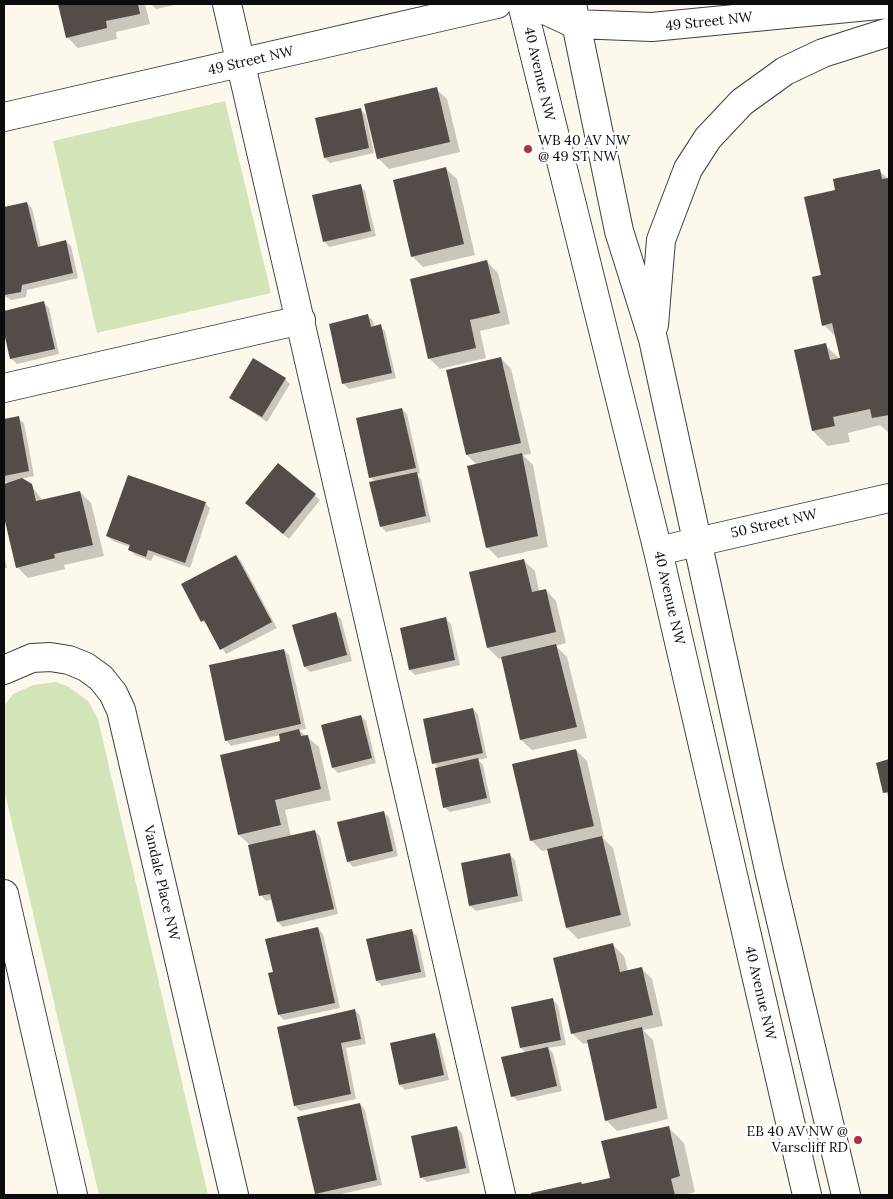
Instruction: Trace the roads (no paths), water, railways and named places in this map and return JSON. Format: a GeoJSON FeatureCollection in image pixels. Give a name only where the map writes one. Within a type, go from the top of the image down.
{"type":"FeatureCollection","features":[{"type":"Feature","properties":{"kind":"street"},"geometry":{"type":"LineString","coordinates":[[227,4],[501,1195]]}},
{"type":"Feature","properties":{"kind":"street","name":"49 Street NW"},"geometry":{"type":"LineString","coordinates":[[4,117],[497,4]]}},
{"type":"Feature","properties":{"kind":"street","name":"40 Avenue NW"},"geometry":{"type":"LineString","coordinates":[[522,4],[658,551],[807,1195]]}},
{"type":"Feature","properties":{"kind":"street","name":"49 Street NW"},"geometry":{"type":"LineString","coordinates":[[532,4],[573,14],[652,27],[889,4]]}},
{"type":"Feature","properties":{"kind":"street"},"geometry":{"type":"LineString","coordinates":[[573,14],[619,231],[653,339],[769,870],[846,1195]]}},
{"type":"Feature","properties":{"kind":"street"},"geometry":{"type":"LineString","coordinates":[[653,339],[661,240],[688,169],[708,138],[742,102],[785,71],[823,53],[889,32]]}},
{"type":"Feature","properties":{"kind":"street"},"geometry":{"type":"LineString","coordinates":[[4,388],[301,320]]}},
{"type":"Feature","properties":{"kind":"street","name":"50 Street NW"},"geometry":{"type":"LineString","coordinates":[[658,551],[889,498]]}},
{"type":"Feature","properties":{"kind":"street","name":"Vandale Place NW"},"geometry":{"type":"LineString","coordinates":[[4,670],[32,658],[50,657],[69,660],[86,667],[101,678],[113,693],[121,710],[234,1195]]}},
{"type":"Feature","properties":{"kind":"street"},"geometry":{"type":"LineString","coordinates":[[4,894],[73,1195]]}},
{"type":"Feature","properties":{"kind":"place","name":"WB 40 AV NW @ 49 ST NW"},"geometry":{"type":"Point","coordinates":[528,149]}},
{"type":"Feature","properties":{"kind":"place","name":"EB 40 AV NW @ Varscliff RD"},"geometry":{"type":"Point","coordinates":[858,1140]}}]}
